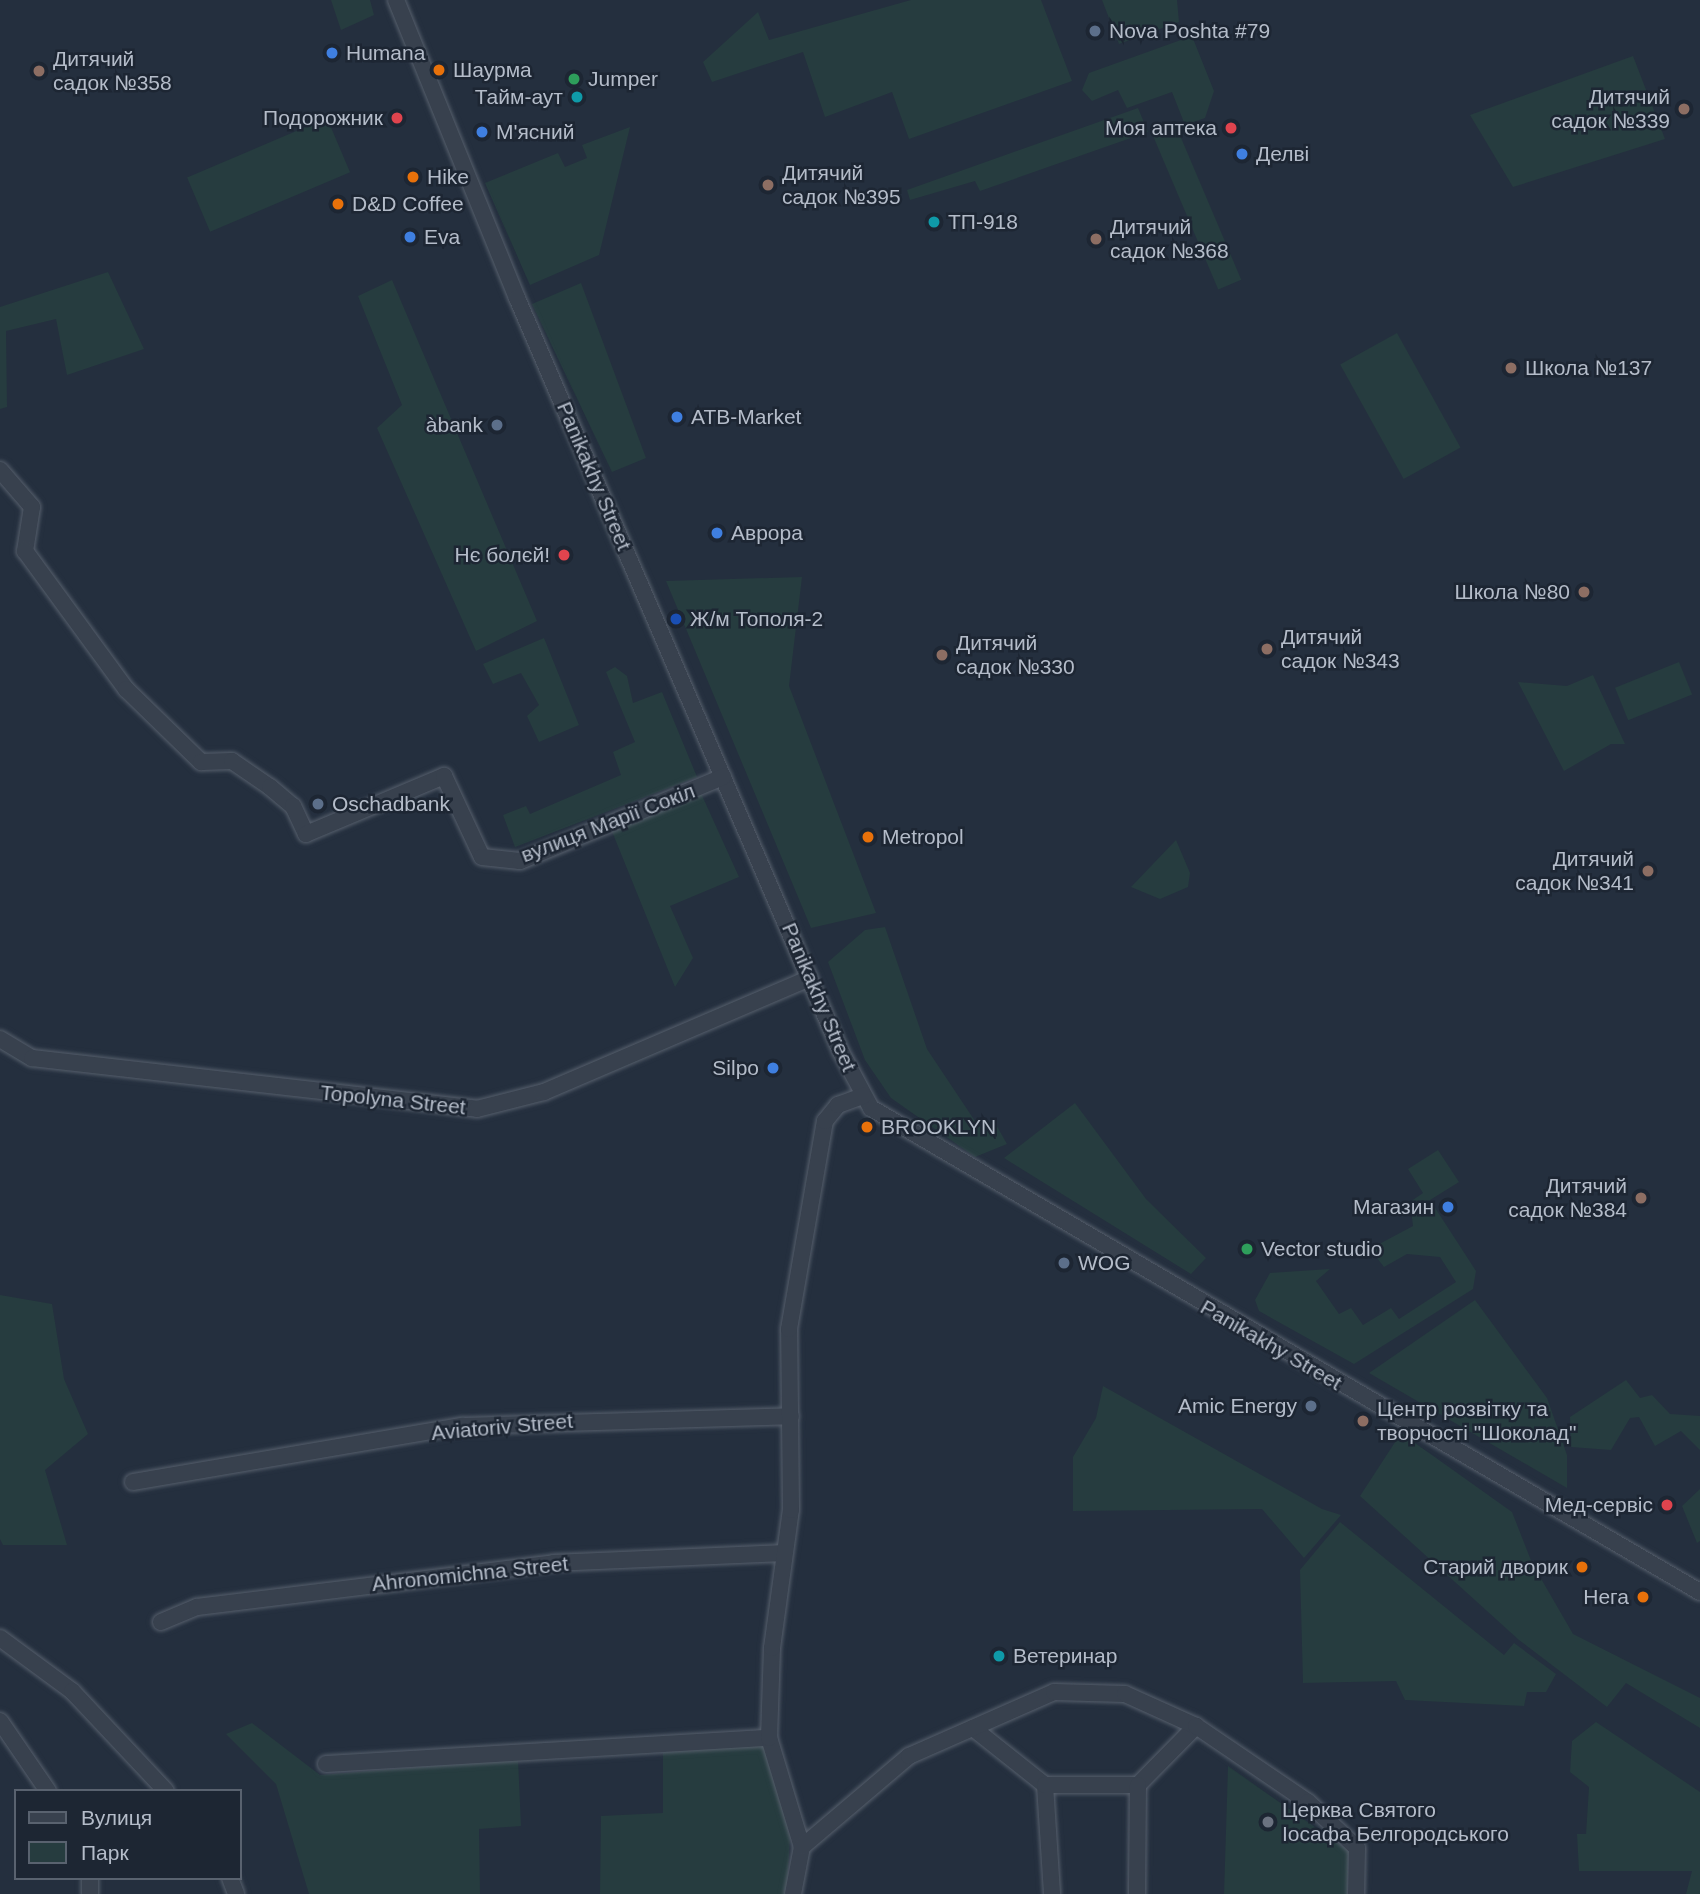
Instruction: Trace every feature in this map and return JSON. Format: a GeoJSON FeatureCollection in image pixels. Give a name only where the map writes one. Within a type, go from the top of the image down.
{"type":"FeatureCollection","features":[{"type":"Feature","properties":{"kind":"street","name":"Panikakhy Street"},"geometry":{"type":"LineString","coordinates":[[397,0],[454,150],[863,1096],[909,1134],[1700,1592]]}},
{"type":"Feature","properties":{"kind":"street","name":"вулиця Марії Сокіл"},"geometry":{"type":"LineString","coordinates":[[0,470],[32,507],[25,551],[126,689],[201,762],[232,761],[270,787],[293,806],[306,834],[444,776],[482,857],[520,861],[723,777]]}},
{"type":"Feature","properties":{"kind":"street","name":"Topolyna Street"},"geometry":{"type":"LineString","coordinates":[[0,1039],[33,1058],[477,1109],[544,1092],[810,978]]}},
{"type":"Feature","properties":{"kind":"street"},"geometry":{"type":"LineString","coordinates":[[793,1894],[802,1847],[769,1738],[783,1553],[791,1510],[792,1294],[815,1206],[813,1164],[830,1111],[863,1096]]}},
{"type":"Feature","properties":{"kind":"street","name":"Aviatoriv Street"},"geometry":{"type":"LineString","coordinates":[[133,1482],[463,1426],[791,1416]]}},
{"type":"Feature","properties":{"kind":"street","name":"Ahronomichna Street"},"geometry":{"type":"LineString","coordinates":[[161,1622],[197,1607],[554,1563],[783,1553]]}},
{"type":"Feature","properties":{"kind":"street"},"geometry":{"type":"LineString","coordinates":[[0,1638],[72,1691],[164,1789]]}},
{"type":"Feature","properties":{"kind":"street"},"geometry":{"type":"LineString","coordinates":[[802,1847],[909,1756],[1054,1692],[1125,1694],[1196,1726],[1308,1802],[1357,1848],[1356,1894]]}},
{"type":"Feature","properties":{"kind":"street"},"geometry":{"type":"LineString","coordinates":[[0,1721],[47,1789]]}},
{"type":"Feature","properties":{"kind":"street"},"geometry":{"type":"LineString","coordinates":[[1137,1894],[1139,1785],[1196,1726]]}},
{"type":"Feature","properties":{"kind":"street"},"geometry":{"type":"LineString","coordinates":[[973,1728],[1045,1785],[1139,1785]]}},
{"type":"Feature","properties":{"kind":"street"},"geometry":{"type":"LineString","coordinates":[[326,1764],[769,1738]]}},
{"type":"Feature","properties":{"kind":"street"},"geometry":{"type":"LineString","coordinates":[[1045,1785],[1052,1894]]}},
{"type":"Feature","properties":{"kind":"green space"},"geometry":{"type":"Polygon","coordinates":[[[331,0],[370,0],[374,15],[341,30],[331,0]]]}},
{"type":"Feature","properties":{"kind":"green space"},"geometry":{"type":"Polygon","coordinates":[[[911,0],[1041,0],[1072,81],[909,139],[892,92],[825,117],[803,52],[712,82],[703,62],[758,12],[769,40],[911,0]]]}},
{"type":"Feature","properties":{"kind":"green space"},"geometry":{"type":"Polygon","coordinates":[[[1102,0],[1177,0],[1179,22],[1119,44],[1102,0]]]}},
{"type":"Feature","properties":{"kind":"green space"},"geometry":{"type":"Polygon","coordinates":[[[1192,36],[1214,91],[1205,118],[1185,125],[1172,92],[1127,108],[1118,90],[1092,101],[1082,90],[1089,73],[1192,36]]]}},
{"type":"Feature","properties":{"kind":"green space"},"geometry":{"type":"Polygon","coordinates":[[[1633,56],[1665,139],[1513,187],[1470,115],[1633,56]]]}},
{"type":"Feature","properties":{"kind":"green space"},"geometry":{"type":"Polygon","coordinates":[[[1138,108],[1148,132],[980,191],[975,181],[910,200],[907,190],[1138,108]]]}},
{"type":"Feature","properties":{"kind":"green space"},"geometry":{"type":"Polygon","coordinates":[[[327,118],[350,172],[210,232],[187,177],[327,118]]]}},
{"type":"Feature","properties":{"kind":"green space"},"geometry":{"type":"Polygon","coordinates":[[[1176,126],[1241,280],[1218,289],[1153,136],[1176,126]]]}},
{"type":"Feature","properties":{"kind":"green space"},"geometry":{"type":"Polygon","coordinates":[[[630,127],[599,255],[530,285],[485,183],[558,153],[565,167],[587,158],[582,145],[630,127]]]}},
{"type":"Feature","properties":{"kind":"green space"},"geometry":{"type":"Polygon","coordinates":[[[108,272],[144,349],[67,375],[56,319],[6,331],[7,407],[0,409],[0,307],[108,272]]]}},
{"type":"Feature","properties":{"kind":"green space"},"geometry":{"type":"Polygon","coordinates":[[[392,280],[537,621],[476,651],[377,428],[402,405],[358,296],[392,280]]]}},
{"type":"Feature","properties":{"kind":"green space"},"geometry":{"type":"Polygon","coordinates":[[[581,283],[646,458],[612,472],[532,304],[581,283]]]}},
{"type":"Feature","properties":{"kind":"green space"},"geometry":{"type":"Polygon","coordinates":[[[1397,333],[1461,448],[1404,479],[1340,365],[1397,333]]]}},
{"type":"Feature","properties":{"kind":"green space"},"geometry":{"type":"Polygon","coordinates":[[[802,577],[789,686],[876,913],[811,928],[666,581],[802,577]]]}},
{"type":"Feature","properties":{"kind":"green space"},"geometry":{"type":"Polygon","coordinates":[[[544,638],[579,725],[539,742],[527,716],[539,705],[521,673],[493,684],[483,664],[544,638]]]}},
{"type":"Feature","properties":{"kind":"green space"},"geometry":{"type":"Polygon","coordinates":[[[1679,662],[1692,694],[1628,720],[1615,688],[1679,662]]]}},
{"type":"Feature","properties":{"kind":"green space"},"geometry":{"type":"Polygon","coordinates":[[[615,667],[627,676],[633,703],[662,692],[697,777],[515,847],[503,815],[526,806],[530,814],[621,775],[613,752],[635,742],[606,672],[615,667]]]}},
{"type":"Feature","properties":{"kind":"green space"},"geometry":{"type":"Polygon","coordinates":[[[1593,675],[1625,744],[1611,744],[1564,771],[1518,682],[1567,686],[1593,675]]]}},
{"type":"Feature","properties":{"kind":"green space"},"geometry":{"type":"Polygon","coordinates":[[[700,791],[739,877],[670,906],[693,958],[675,987],[611,829],[700,791]]]}},
{"type":"Feature","properties":{"kind":"green space"},"geometry":{"type":"Polygon","coordinates":[[[1176,840],[1190,873],[1188,887],[1160,899],[1131,887],[1176,840]]]}},
{"type":"Feature","properties":{"kind":"green space"},"geometry":{"type":"Polygon","coordinates":[[[885,927],[927,1049],[979,1127],[994,1121],[1007,1144],[975,1157],[891,1098],[865,1060],[828,962],[865,930],[885,927]]]}},
{"type":"Feature","properties":{"kind":"green space"},"geometry":{"type":"Polygon","coordinates":[[[1075,1103],[1146,1199],[1206,1258],[1191,1274],[1004,1158],[1075,1103]]]}},
{"type":"Feature","properties":{"kind":"green space"},"geometry":{"type":"Polygon","coordinates":[[[1438,1150],[1459,1182],[1430,1200],[1476,1271],[1473,1289],[1354,1364],[1259,1311],[1255,1300],[1270,1273],[1330,1269],[1316,1281],[1339,1314],[1351,1308],[1363,1325],[1391,1308],[1399,1319],[1456,1282],[1440,1257],[1407,1254],[1384,1267],[1370,1249],[1413,1226],[1410,1202],[1423,1193],[1408,1169],[1438,1150]]]}},
{"type":"Feature","properties":{"kind":"green space"},"geometry":{"type":"Polygon","coordinates":[[[0,1295],[52,1304],[64,1379],[88,1434],[45,1470],[67,1545],[3,1545],[0,1539],[0,1295]]]}},
{"type":"Feature","properties":{"kind":"green space"},"geometry":{"type":"Polygon","coordinates":[[[1475,1300],[1547,1398],[1567,1455],[1567,1488],[1369,1373],[1475,1300]]]}},
{"type":"Feature","properties":{"kind":"green space"},"geometry":{"type":"Polygon","coordinates":[[[1626,1380],[1640,1398],[1652,1395],[1670,1414],[1700,1416],[1700,1450],[1681,1431],[1655,1446],[1639,1417],[1630,1418],[1611,1450],[1571,1447],[1570,1417],[1626,1380]]]}},
{"type":"Feature","properties":{"kind":"green space"},"geometry":{"type":"Polygon","coordinates":[[[1103,1386],[1322,1509],[1341,1515],[1304,1558],[1262,1509],[1073,1511],[1073,1457],[1096,1418],[1103,1386]]]}},
{"type":"Feature","properties":{"kind":"green space"},"geometry":{"type":"Polygon","coordinates":[[[1401,1433],[1512,1512],[1532,1563],[1573,1634],[1700,1698],[1700,1728],[1626,1683],[1607,1707],[1519,1640],[1360,1496],[1401,1433]]]}},
{"type":"Feature","properties":{"kind":"green space"},"geometry":{"type":"Polygon","coordinates":[[[1700,1489],[1700,1541],[1697,1543],[1682,1506],[1700,1489]]]}},
{"type":"Feature","properties":{"kind":"green space"},"geometry":{"type":"Polygon","coordinates":[[[1340,1522],[1504,1655],[1514,1643],[1556,1674],[1546,1692],[1527,1692],[1524,1706],[1405,1700],[1396,1681],[1303,1683],[1300,1570],[1340,1522]]]}},
{"type":"Feature","properties":{"kind":"green space"},"geometry":{"type":"Polygon","coordinates":[[[1596,1722],[1700,1792],[1700,1894],[1686,1894],[1692,1871],[1579,1871],[1577,1834],[1586,1834],[1589,1787],[1570,1772],[1572,1741],[1596,1722]]]}},
{"type":"Feature","properties":{"kind":"green space"},"geometry":{"type":"Polygon","coordinates":[[[252,1723],[320,1775],[518,1759],[521,1826],[479,1829],[480,1894],[309,1894],[276,1784],[226,1734],[252,1723]]]}},
{"type":"Feature","properties":{"kind":"green space"},"geometry":{"type":"Polygon","coordinates":[[[765,1742],[790,1835],[787,1894],[600,1894],[601,1816],[663,1813],[663,1751],[765,1742]]]}},
{"type":"Feature","properties":{"kind":"green space"},"geometry":{"type":"Polygon","coordinates":[[[1228,1766],[1349,1851],[1347,1894],[1224,1894],[1228,1766]]]}},
{"type":"Feature","properties":{"kind":"place","name":"Nova Poshta #79"},"geometry":{"type":"Point","coordinates":[1095,31]}},
{"type":"Feature","properties":{"kind":"place","name":"Humana"},"geometry":{"type":"Point","coordinates":[332,53]}},
{"type":"Feature","properties":{"kind":"place","name":"Шаурма"},"geometry":{"type":"Point","coordinates":[439,70]}},
{"type":"Feature","properties":{"kind":"place","name":"Дитячий садок №358"},"geometry":{"type":"Point","coordinates":[39,71]}},
{"type":"Feature","properties":{"kind":"place","name":"Jumper"},"geometry":{"type":"Point","coordinates":[574,79]}},
{"type":"Feature","properties":{"kind":"place","name":"Тайм-аут"},"geometry":{"type":"Point","coordinates":[577,97]}},
{"type":"Feature","properties":{"kind":"place","name":"Дитячий садок №339"},"geometry":{"type":"Point","coordinates":[1684,109]}},
{"type":"Feature","properties":{"kind":"place","name":"Подорожник"},"geometry":{"type":"Point","coordinates":[397,118]}},
{"type":"Feature","properties":{"kind":"place","name":"Моя аптека"},"geometry":{"type":"Point","coordinates":[1231,128]}},
{"type":"Feature","properties":{"kind":"place","name":"М'ясний"},"geometry":{"type":"Point","coordinates":[482,132]}},
{"type":"Feature","properties":{"kind":"place","name":"Делві"},"geometry":{"type":"Point","coordinates":[1242,154]}},
{"type":"Feature","properties":{"kind":"place","name":"Hike"},"geometry":{"type":"Point","coordinates":[413,177]}},
{"type":"Feature","properties":{"kind":"place","name":"Дитячий садок №395"},"geometry":{"type":"Point","coordinates":[768,185]}},
{"type":"Feature","properties":{"kind":"place","name":"D&D Coffee"},"geometry":{"type":"Point","coordinates":[338,204]}},
{"type":"Feature","properties":{"kind":"place","name":"ТП-918"},"geometry":{"type":"Point","coordinates":[934,222]}},
{"type":"Feature","properties":{"kind":"place","name":"Eva"},"geometry":{"type":"Point","coordinates":[410,237]}},
{"type":"Feature","properties":{"kind":"place","name":"Дитячий садок №368"},"geometry":{"type":"Point","coordinates":[1096,239]}},
{"type":"Feature","properties":{"kind":"place","name":"Школа №137"},"geometry":{"type":"Point","coordinates":[1511,368]}},
{"type":"Feature","properties":{"kind":"place","name":"ATB-Market"},"geometry":{"type":"Point","coordinates":[677,417]}},
{"type":"Feature","properties":{"kind":"place","name":"àbank"},"geometry":{"type":"Point","coordinates":[497,425]}},
{"type":"Feature","properties":{"kind":"place","name":"Аврора"},"geometry":{"type":"Point","coordinates":[717,533]}},
{"type":"Feature","properties":{"kind":"place","name":"Нє болєй!"},"geometry":{"type":"Point","coordinates":[564,555]}},
{"type":"Feature","properties":{"kind":"place","name":"Школа №80"},"geometry":{"type":"Point","coordinates":[1584,592]}},
{"type":"Feature","properties":{"kind":"place","name":"Ж/м Тополя-2"},"geometry":{"type":"Point","coordinates":[676,619]}},
{"type":"Feature","properties":{"kind":"place","name":"Дитячий садок №343"},"geometry":{"type":"Point","coordinates":[1267,649]}},
{"type":"Feature","properties":{"kind":"place","name":"Дитячий садок №330"},"geometry":{"type":"Point","coordinates":[942,655]}},
{"type":"Feature","properties":{"kind":"place","name":"Oschadbank"},"geometry":{"type":"Point","coordinates":[318,804]}},
{"type":"Feature","properties":{"kind":"place","name":"Metropol"},"geometry":{"type":"Point","coordinates":[868,837]}},
{"type":"Feature","properties":{"kind":"place","name":"Дитячий садок №341"},"geometry":{"type":"Point","coordinates":[1648,871]}},
{"type":"Feature","properties":{"kind":"place","name":"Silpo"},"geometry":{"type":"Point","coordinates":[773,1068]}},
{"type":"Feature","properties":{"kind":"place","name":"BROOKLYN"},"geometry":{"type":"Point","coordinates":[867,1127]}},
{"type":"Feature","properties":{"kind":"place","name":"Дитячий садок №384"},"geometry":{"type":"Point","coordinates":[1641,1198]}},
{"type":"Feature","properties":{"kind":"place","name":"Магазин"},"geometry":{"type":"Point","coordinates":[1448,1207]}},
{"type":"Feature","properties":{"kind":"place","name":"Vector studio"},"geometry":{"type":"Point","coordinates":[1247,1249]}},
{"type":"Feature","properties":{"kind":"place","name":"WOG"},"geometry":{"type":"Point","coordinates":[1064,1263]}},
{"type":"Feature","properties":{"kind":"place","name":"Amic Energy"},"geometry":{"type":"Point","coordinates":[1311,1406]}},
{"type":"Feature","properties":{"kind":"place","name":"Центр розвітку та творчості \"Шоколад\""},"geometry":{"type":"Point","coordinates":[1363,1421]}},
{"type":"Feature","properties":{"kind":"place","name":"Мед-сервіс"},"geometry":{"type":"Point","coordinates":[1667,1505]}},
{"type":"Feature","properties":{"kind":"place","name":"Старий дворик"},"geometry":{"type":"Point","coordinates":[1582,1567]}},
{"type":"Feature","properties":{"kind":"place","name":"Нега"},"geometry":{"type":"Point","coordinates":[1643,1597]}},
{"type":"Feature","properties":{"kind":"place","name":"Ветеринар"},"geometry":{"type":"Point","coordinates":[999,1656]}},
{"type":"Feature","properties":{"kind":"place","name":"Церква Святого Іосафа Белгородського"},"geometry":{"type":"Point","coordinates":[1268,1822]}}]}
